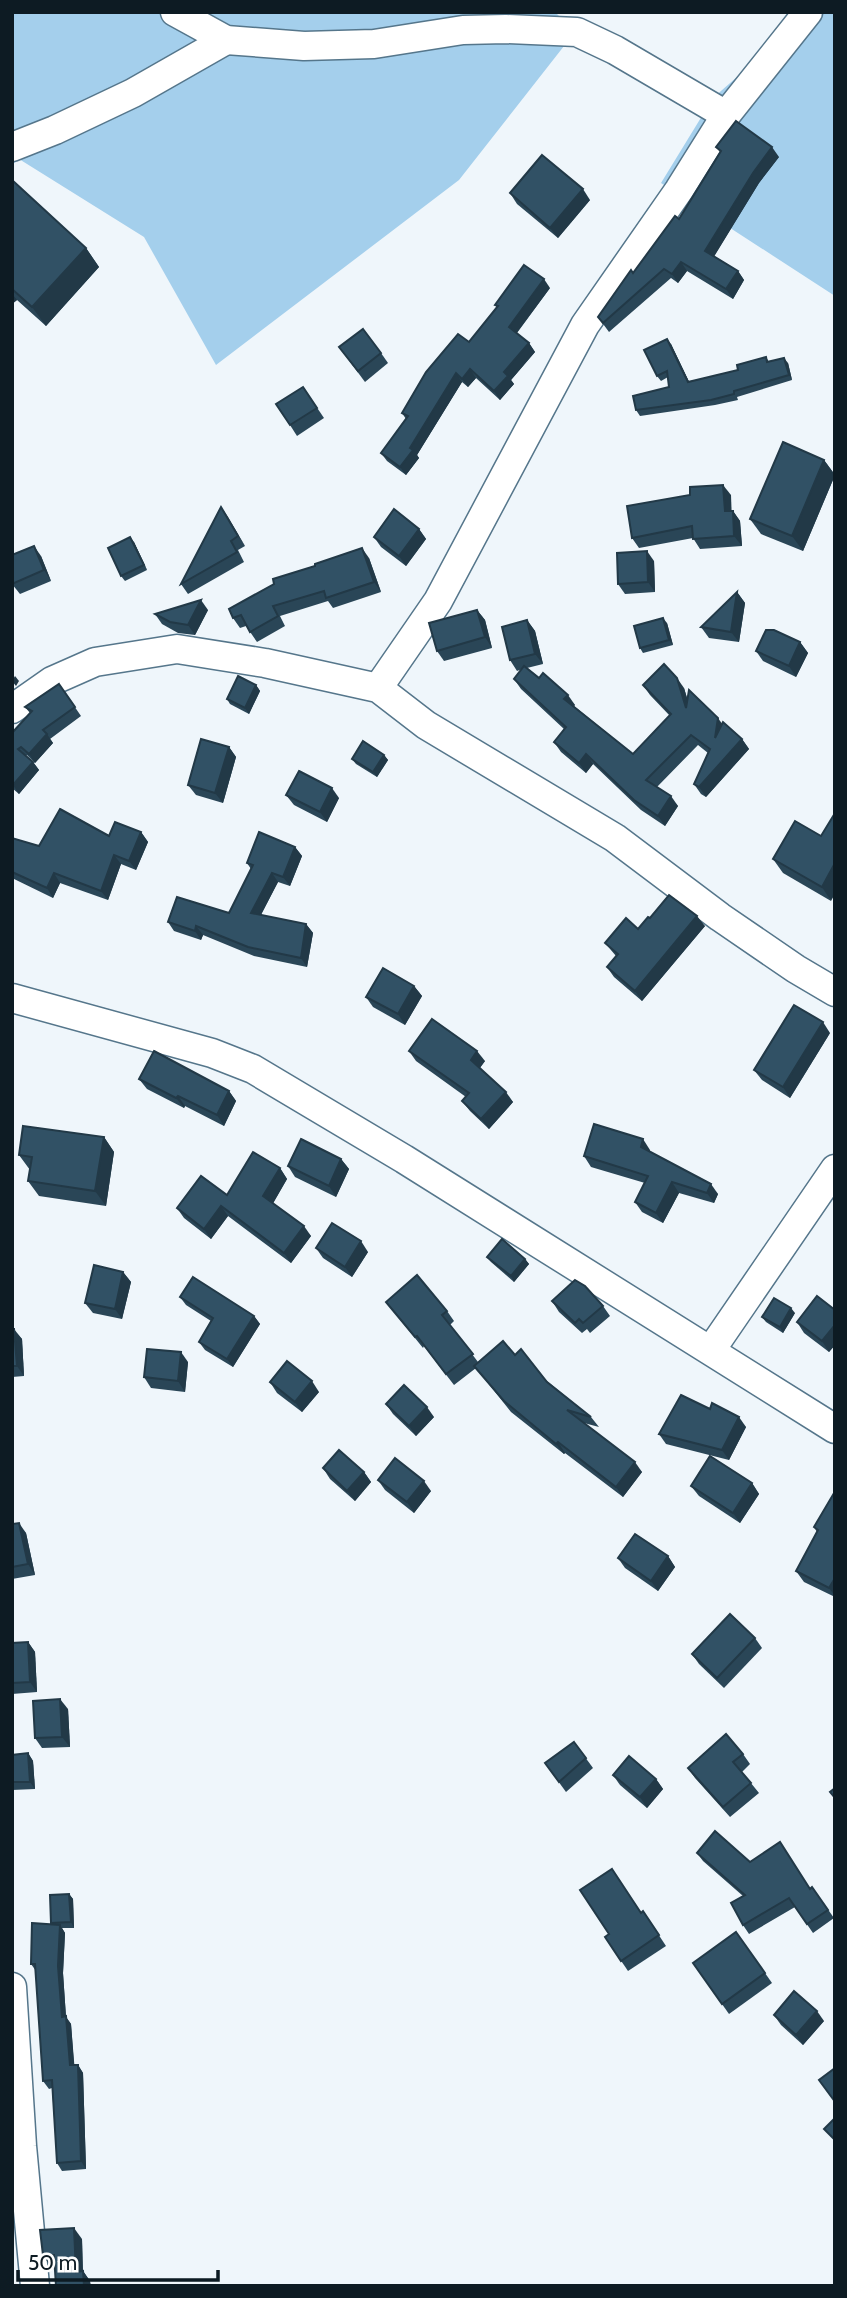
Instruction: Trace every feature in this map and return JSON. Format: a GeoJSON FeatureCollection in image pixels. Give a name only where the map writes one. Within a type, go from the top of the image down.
{"type":"FeatureCollection","features":[{"type":"Feature","properties":{"kind":"street"},"geometry":{"type":"LineString","coordinates":[[175,12],[226,40],[304,46],[374,44],[463,30],[506,29],[577,33],[615,50],[726,115]]}},
{"type":"Feature","properties":{"kind":"street"},"geometry":{"type":"LineString","coordinates":[[378,688],[438,601],[585,325],[679,190],[726,115],[808,12]]}},
{"type":"Feature","properties":{"kind":"street"},"geometry":{"type":"LineString","coordinates":[[12,147],[133,93],[226,40]]}},
{"type":"Feature","properties":{"kind":"street"},"geometry":{"type":"LineString","coordinates":[[12,709],[52,681],[95,662],[177,649],[265,663],[378,688],[426,725],[615,838],[720,917],[796,970],[835,992]]}},
{"type":"Feature","properties":{"kind":"street"},"geometry":{"type":"LineString","coordinates":[[12,998],[212,1053],[253,1069],[404,1159],[835,1429]]}},
{"type":"Feature","properties":{"kind":"street"},"geometry":{"type":"LineString","coordinates":[[710,1350],[835,1169]]}},
{"type":"Feature","properties":{"kind":"street"},"geometry":{"type":"LineString","coordinates":[[12,1987],[22,2146],[35,2286]]}},
{"type":"Feature","properties":{"kind":"shaded area"},"geometry":{"type":"Polygon","coordinates":[[[12,12],[555,12],[575,32],[459,180],[216,365],[144,237],[19,159],[12,165],[12,12]]]}},
{"type":"Feature","properties":{"kind":"shaded area"},"geometry":{"type":"Polygon","coordinates":[[[796,12],[835,12],[835,296],[661,183],[713,98],[754,62],[796,12]]]}},
{"type":"Feature","properties":{"kind":"building"},"geometry":{"type":"Polygon","coordinates":[[[736,121],[772,147],[705,251],[738,271],[726,289],[681,262],[672,274],[664,269],[603,323],[598,317],[631,270],[633,273],[675,216],[679,219],[721,151],[716,147],[736,121]]]}},
{"type":"Feature","properties":{"kind":"building"},"geometry":{"type":"Polygon","coordinates":[[[542,155],[583,189],[550,228],[510,193],[542,155]]]}},
{"type":"Feature","properties":{"kind":"building"},"geometry":{"type":"Polygon","coordinates":[[[12,180],[86,248],[32,307],[12,289],[12,180]]]}},
{"type":"Feature","properties":{"kind":"building"},"geometry":{"type":"Polygon","coordinates":[[[524,265],[544,279],[509,327],[529,343],[504,372],[508,376],[494,391],[470,369],[462,379],[456,373],[410,448],[413,450],[400,467],[381,453],[408,416],[402,413],[426,372],[458,334],[469,342],[498,306],[495,305],[524,265]]]}},
{"type":"Feature","properties":{"kind":"building"},"geometry":{"type":"Polygon","coordinates":[[[363,329],[381,353],[358,371],[339,347],[363,329]]]}},
{"type":"Feature","properties":{"kind":"building"},"geometry":{"type":"Polygon","coordinates":[[[667,339],[688,382],[738,370],[737,365],[766,357],[767,362],[784,358],[789,375],[711,400],[636,410],[633,396],[669,387],[667,371],[657,376],[644,350],[667,339]]]}},
{"type":"Feature","properties":{"kind":"building"},"geometry":{"type":"Polygon","coordinates":[[[303,387],[317,408],[290,425],[276,404],[303,387]]]}},
{"type":"Feature","properties":{"kind":"building"},"geometry":{"type":"Polygon","coordinates":[[[783,442],[824,460],[792,536],[750,519],[783,442]]]}},
{"type":"Feature","properties":{"kind":"building"},"geometry":{"type":"Polygon","coordinates":[[[723,485],[725,511],[733,511],[734,536],[693,539],[692,526],[632,538],[627,506],[690,495],[690,487],[723,485]]]}},
{"type":"Feature","properties":{"kind":"building"},"geometry":{"type":"Polygon","coordinates":[[[221,507],[238,536],[231,541],[237,552],[181,584],[221,507]]]}},
{"type":"Feature","properties":{"kind":"building"},"geometry":{"type":"Polygon","coordinates":[[[394,509],[419,529],[399,556],[374,537],[394,509]]]}},
{"type":"Feature","properties":{"kind":"building"},"geometry":{"type":"Polygon","coordinates":[[[130,537],[144,565],[121,576],[108,548],[130,537]]]}},
{"type":"Feature","properties":{"kind":"building"},"geometry":{"type":"Polygon","coordinates":[[[34,546],[44,570],[12,584],[12,555],[34,546]]]}},
{"type":"Feature","properties":{"kind":"building"},"geometry":{"type":"Polygon","coordinates":[[[362,548],[374,582],[326,598],[324,591],[273,606],[278,616],[250,632],[241,615],[233,618],[229,609],[274,584],[273,579],[362,548]]]}},
{"type":"Feature","properties":{"kind":"building"},"geometry":{"type":"Polygon","coordinates":[[[647,551],[648,582],[618,584],[617,553],[647,551]]]}},
{"type":"Feature","properties":{"kind":"building"},"geometry":{"type":"Polygon","coordinates":[[[737,592],[731,632],[701,627],[737,592]]]}},
{"type":"Feature","properties":{"kind":"building"},"geometry":{"type":"Polygon","coordinates":[[[201,600],[188,625],[170,622],[155,614],[201,600]]]}},
{"type":"Feature","properties":{"kind":"building"},"geometry":{"type":"Polygon","coordinates":[[[477,610],[485,637],[437,651],[429,623],[477,610]]]}},
{"type":"Feature","properties":{"kind":"building"},"geometry":{"type":"Polygon","coordinates":[[[663,618],[669,640],[640,648],[634,626],[663,618]]]}},
{"type":"Feature","properties":{"kind":"building"},"geometry":{"type":"Polygon","coordinates":[[[527,620],[535,654],[510,660],[502,627],[527,620]]]}},
{"type":"Feature","properties":{"kind":"building"},"geometry":{"type":"Polygon","coordinates":[[[766,630],[774,630],[800,642],[789,666],[756,651],[766,630]]]}},
{"type":"Feature","properties":{"kind":"building"},"geometry":{"type":"Polygon","coordinates":[[[664,664],[677,678],[686,708],[689,690],[718,718],[715,738],[723,722],[742,739],[699,787],[694,784],[710,749],[691,735],[646,780],[671,796],[658,816],[634,800],[586,754],[579,763],[554,742],[566,727],[514,679],[524,666],[539,678],[543,673],[568,695],[564,699],[633,754],[671,714],[643,685],[664,664]]]}},
{"type":"Feature","properties":{"kind":"building"},"geometry":{"type":"Polygon","coordinates":[[[238,676],[256,685],[245,708],[227,699],[238,676]]]}},
{"type":"Feature","properties":{"kind":"building"},"geometry":{"type":"Polygon","coordinates":[[[59,684],[75,707],[43,730],[47,734],[29,754],[21,747],[18,749],[33,762],[13,785],[12,733],[32,711],[25,707],[59,684]]]}},
{"type":"Feature","properties":{"kind":"building"},"geometry":{"type":"Polygon","coordinates":[[[201,739],[229,747],[215,793],[188,785],[201,739]]]}},
{"type":"Feature","properties":{"kind":"building"},"geometry":{"type":"Polygon","coordinates":[[[363,741],[384,755],[373,772],[352,759],[363,741]]]}},
{"type":"Feature","properties":{"kind":"building"},"geometry":{"type":"Polygon","coordinates":[[[299,771],[332,788],[320,812],[286,795],[299,771]]]}},
{"type":"Feature","properties":{"kind":"building"},"geometry":{"type":"Polygon","coordinates":[[[60,809],[109,836],[115,822],[141,832],[129,861],[114,855],[101,891],[54,873],[47,888],[12,872],[12,838],[39,846],[60,809]]]}},
{"type":"Feature","properties":{"kind":"building"},"geometry":{"type":"Polygon","coordinates":[[[835,813],[835,863],[822,887],[773,859],[795,821],[821,836],[835,813]]]}},
{"type":"Feature","properties":{"kind":"building"},"geometry":{"type":"Polygon","coordinates":[[[259,832],[295,847],[283,877],[272,873],[251,913],[306,924],[301,958],[248,947],[196,926],[195,931],[168,922],[177,897],[229,913],[253,865],[247,863],[259,832]]]}},
{"type":"Feature","properties":{"kind":"building"},"geometry":{"type":"Polygon","coordinates":[[[669,895],[697,916],[635,991],[607,967],[618,954],[605,943],[626,918],[638,929],[669,895]]]}},
{"type":"Feature","properties":{"kind":"building"},"geometry":{"type":"Polygon","coordinates":[[[383,968],[414,986],[398,1014],[366,997],[383,968]]]}},
{"type":"Feature","properties":{"kind":"building"},"geometry":{"type":"Polygon","coordinates":[[[794,1005],[823,1022],[783,1087],[754,1070],[794,1005]]]}},
{"type":"Feature","properties":{"kind":"building"},"geometry":{"type":"Polygon","coordinates":[[[432,1019],[477,1051],[471,1060],[506,1092],[481,1119],[462,1101],[469,1093],[409,1051],[432,1019]]]}},
{"type":"Feature","properties":{"kind":"building"},"geometry":{"type":"Polygon","coordinates":[[[154,1051],[229,1091],[217,1115],[139,1079],[154,1051]]]}},
{"type":"Feature","properties":{"kind":"building"},"geometry":{"type":"Polygon","coordinates":[[[594,1124],[643,1139],[641,1147],[711,1184],[707,1193],[672,1182],[656,1213],[635,1202],[648,1176],[584,1156],[594,1124]]]}},
{"type":"Feature","properties":{"kind":"building"},"geometry":{"type":"Polygon","coordinates":[[[23,1126],[104,1137],[95,1191],[28,1181],[32,1157],[19,1155],[23,1126]]]}},
{"type":"Feature","properties":{"kind":"building"},"geometry":{"type":"Polygon","coordinates":[[[301,1139],[341,1159],[329,1186],[288,1166],[301,1139]]]}},
{"type":"Feature","properties":{"kind":"building"},"geometry":{"type":"Polygon","coordinates":[[[253,1152],[280,1168],[263,1196],[304,1226],[284,1253],[221,1206],[204,1229],[177,1208],[201,1176],[227,1195],[253,1152]]]}},
{"type":"Feature","properties":{"kind":"building"},"geometry":{"type":"Polygon","coordinates":[[[332,1223],[361,1241],[345,1267],[316,1248],[332,1223]]]}},
{"type":"Feature","properties":{"kind":"building"},"geometry":{"type":"Polygon","coordinates":[[[502,1239],[525,1259],[511,1276],[487,1257],[502,1239]]]}},
{"type":"Feature","properties":{"kind":"building"},"geometry":{"type":"Polygon","coordinates":[[[94,1265],[123,1272],[115,1309],[85,1303],[94,1265]]]}},
{"type":"Feature","properties":{"kind":"building"},"geometry":{"type":"Polygon","coordinates":[[[417,1275],[447,1311],[442,1315],[473,1354],[446,1374],[386,1302],[417,1275]]]}},
{"type":"Feature","properties":{"kind":"building"},"geometry":{"type":"Polygon","coordinates":[[[193,1277],[254,1316],[227,1359],[199,1342],[213,1318],[180,1297],[193,1277]]]}},
{"type":"Feature","properties":{"kind":"building"},"geometry":{"type":"Polygon","coordinates":[[[575,1280],[585,1286],[603,1306],[583,1323],[579,1319],[575,1323],[552,1301],[575,1280]]]}},
{"type":"Feature","properties":{"kind":"building"},"geometry":{"type":"Polygon","coordinates":[[[817,1296],[835,1310],[835,1325],[822,1341],[797,1322],[817,1296]]]}},
{"type":"Feature","properties":{"kind":"building"},"geometry":{"type":"Polygon","coordinates":[[[774,1298],[791,1308],[780,1327],[762,1317],[774,1298]]]}},
{"type":"Feature","properties":{"kind":"building"},"geometry":{"type":"Polygon","coordinates":[[[14,1329],[17,1366],[12,1366],[14,1329]]]}},
{"type":"Feature","properties":{"kind":"building"},"geometry":{"type":"Polygon","coordinates":[[[503,1341],[515,1355],[521,1349],[547,1382],[591,1417],[567,1410],[635,1462],[616,1487],[558,1442],[556,1444],[504,1401],[474,1366],[503,1341]]]}},
{"type":"Feature","properties":{"kind":"building"},"geometry":{"type":"Polygon","coordinates":[[[147,1349],[181,1352],[178,1381],[144,1377],[147,1349]]]}},
{"type":"Feature","properties":{"kind":"building"},"geometry":{"type":"Polygon","coordinates":[[[287,1361],[312,1381],[295,1402],[270,1382],[287,1361]]]}},
{"type":"Feature","properties":{"kind":"building"},"geometry":{"type":"Polygon","coordinates":[[[404,1385],[427,1407],[409,1426],[386,1404],[404,1385]]]}},
{"type":"Feature","properties":{"kind":"building"},"geometry":{"type":"Polygon","coordinates":[[[681,1395],[710,1409],[712,1403],[739,1417],[722,1450],[659,1434],[681,1395]]]}},
{"type":"Feature","properties":{"kind":"building"},"geometry":{"type":"Polygon","coordinates":[[[339,1450],[364,1472],[347,1491],[323,1468],[339,1450]]]}},
{"type":"Feature","properties":{"kind":"building"},"geometry":{"type":"Polygon","coordinates":[[[710,1456],[752,1483],[733,1513],[691,1486],[710,1456]]]}},
{"type":"Feature","properties":{"kind":"building"},"geometry":{"type":"Polygon","coordinates":[[[395,1458],[424,1481],[407,1502],[378,1480],[395,1458]]]}},
{"type":"Feature","properties":{"kind":"building"},"geometry":{"type":"Polygon","coordinates":[[[834,1493],[835,1578],[829,1588],[796,1571],[818,1530],[814,1527],[834,1493]]]}},
{"type":"Feature","properties":{"kind":"building"},"geometry":{"type":"Polygon","coordinates":[[[19,1523],[28,1564],[12,1567],[12,1524],[19,1523]]]}},
{"type":"Feature","properties":{"kind":"building"},"geometry":{"type":"Polygon","coordinates":[[[635,1534],[668,1556],[651,1581],[618,1558],[635,1534]]]}},
{"type":"Feature","properties":{"kind":"building"},"geometry":{"type":"Polygon","coordinates":[[[730,1614],[755,1638],[717,1678],[692,1654],[730,1614]]]}},
{"type":"Feature","properties":{"kind":"building"},"geometry":{"type":"Polygon","coordinates":[[[28,1642],[30,1682],[12,1683],[12,1643],[28,1642]]]}},
{"type":"Feature","properties":{"kind":"building"},"geometry":{"type":"Polygon","coordinates":[[[60,1699],[62,1737],[35,1738],[33,1701],[60,1699]]]}},
{"type":"Feature","properties":{"kind":"building"},"geometry":{"type":"Polygon","coordinates":[[[726,1734],[743,1754],[733,1762],[751,1783],[723,1807],[688,1768],[726,1734]]]}},
{"type":"Feature","properties":{"kind":"building"},"geometry":{"type":"Polygon","coordinates":[[[574,1742],[586,1758],[559,1782],[545,1763],[574,1742]]]}},
{"type":"Feature","properties":{"kind":"building"},"geometry":{"type":"Polygon","coordinates":[[[28,1753],[30,1782],[12,1782],[12,1755],[28,1753]]]}},
{"type":"Feature","properties":{"kind":"building"},"geometry":{"type":"Polygon","coordinates":[[[629,1756],[656,1779],[640,1797],[613,1775],[629,1756]]]}},
{"type":"Feature","properties":{"kind":"building"},"geometry":{"type":"Polygon","coordinates":[[[715,1831],[750,1862],[780,1842],[810,1889],[812,1887],[828,1910],[807,1924],[789,1898],[743,1925],[731,1903],[745,1895],[697,1853],[715,1831]]]}},
{"type":"Feature","properties":{"kind":"building"},"geometry":{"type":"Polygon","coordinates":[[[612,1869],[659,1935],[621,1961],[605,1937],[609,1934],[580,1890],[612,1869]]]}},
{"type":"Feature","properties":{"kind":"building"},"geometry":{"type":"Polygon","coordinates":[[[69,1894],[71,1922],[51,1923],[50,1895],[69,1894]]]}},
{"type":"Feature","properties":{"kind":"building"},"geometry":{"type":"Polygon","coordinates":[[[32,1923],[60,1925],[58,1966],[62,2017],[66,2016],[70,2065],[78,2065],[81,2161],[57,2163],[52,2080],[43,2081],[35,1964],[31,1964],[32,1923]]]}},
{"type":"Feature","properties":{"kind":"building"},"geometry":{"type":"Polygon","coordinates":[[[736,1932],[765,1973],[722,2004],[693,1963],[736,1932]]]}},
{"type":"Feature","properties":{"kind":"building"},"geometry":{"type":"Polygon","coordinates":[[[794,1991],[817,2011],[796,2035],[774,2015],[794,1991]]]}},
{"type":"Feature","properties":{"kind":"building"},"geometry":{"type":"Polygon","coordinates":[[[835,2068],[835,2097],[833,2099],[819,2080],[835,2068]]]}},
{"type":"Feature","properties":{"kind":"building"},"geometry":{"type":"Polygon","coordinates":[[[835,2118],[835,2140],[824,2129],[835,2118]]]}},
{"type":"Feature","properties":{"kind":"building"},"geometry":{"type":"Polygon","coordinates":[[[74,2228],[76,2272],[83,2271],[84,2286],[56,2286],[54,2255],[43,2255],[40,2230],[74,2228]]]}}]}
